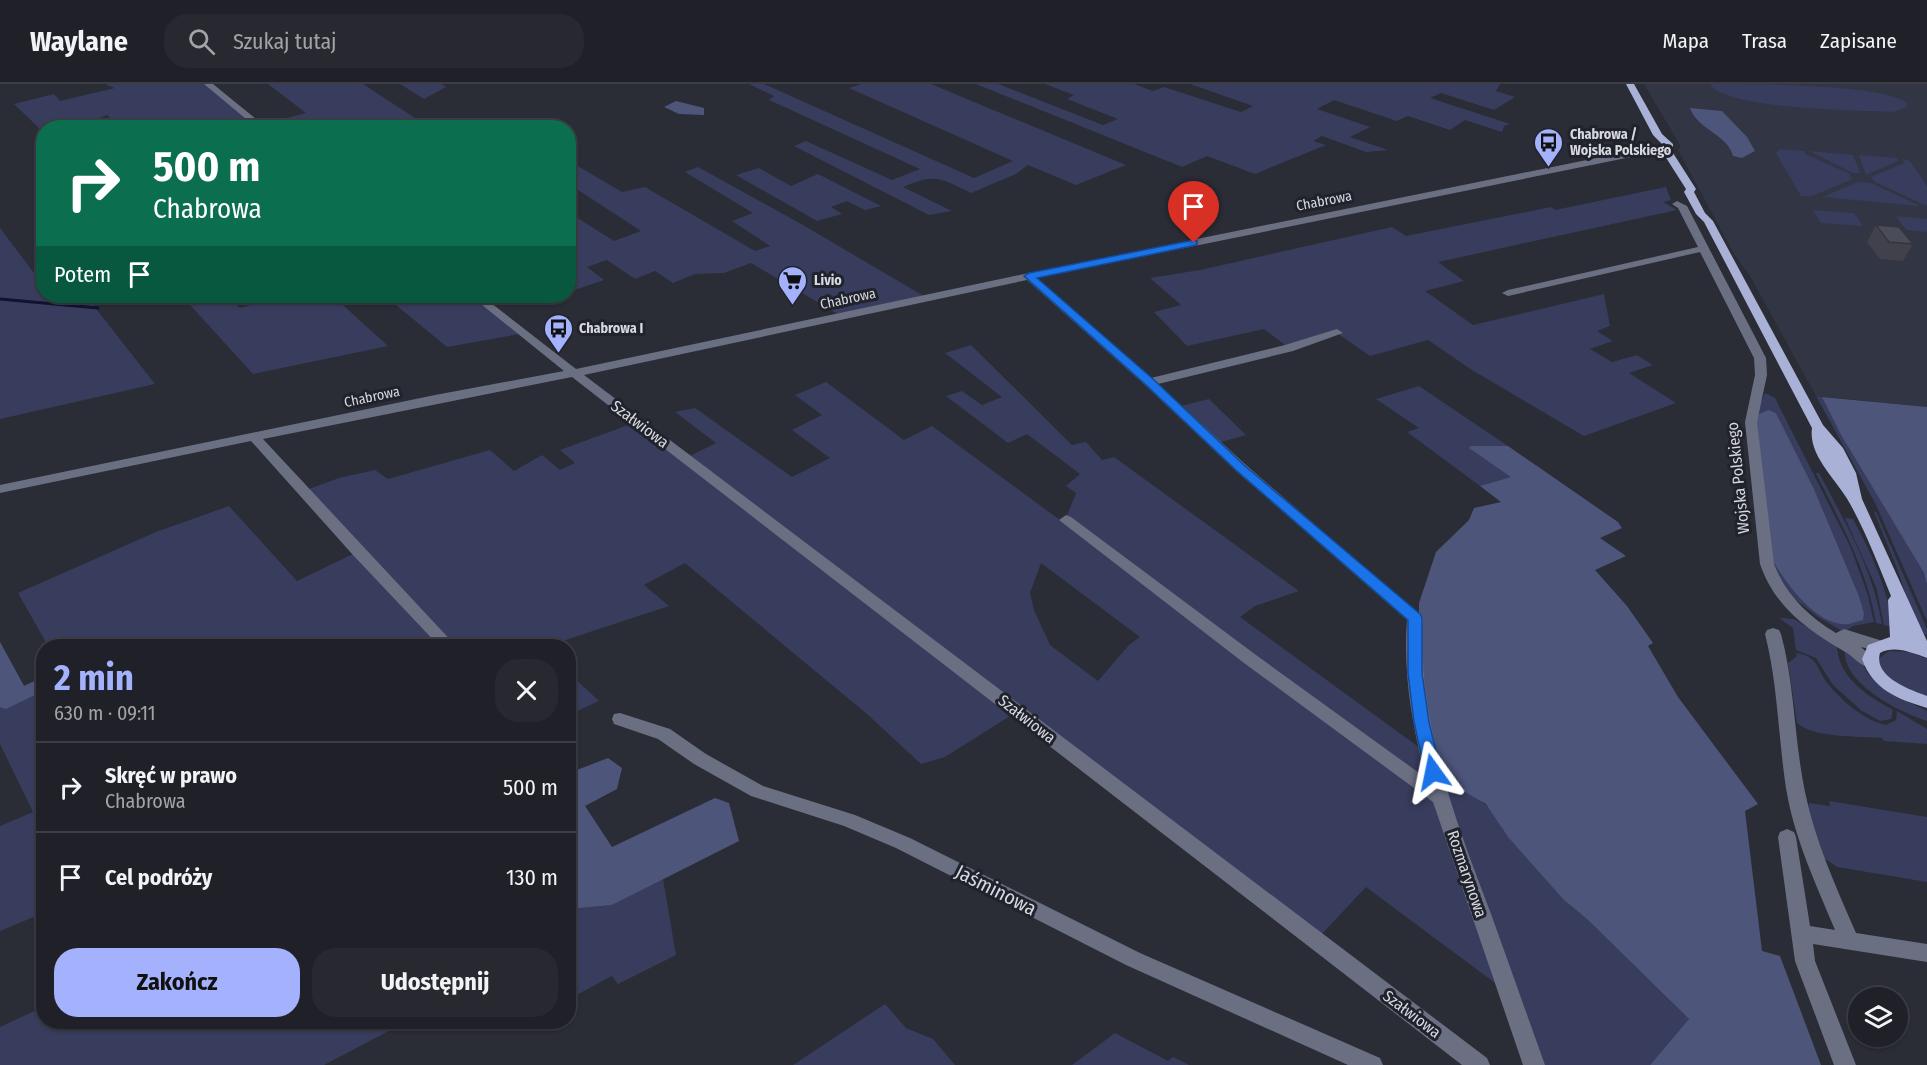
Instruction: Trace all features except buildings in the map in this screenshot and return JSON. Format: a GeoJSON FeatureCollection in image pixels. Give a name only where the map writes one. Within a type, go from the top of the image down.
{"type":"FeatureCollection","features":[{"type":"Feature","properties":{"kind":"main road"},"geometry":{"type":"LineString","coordinates":[[1630,84],[1658,135],[1661,147],[1668,153],[1680,176],[1680,184],[1689,192],[1701,214],[1702,225],[1717,241],[1817,427],[1818,437],[1836,475],[1856,499],[1918,644],[1927,652]]}},
{"type":"Feature","properties":{"kind":"main road"},"geometry":{"type":"LineString","coordinates":[[1897,594],[1895,606],[1898,639],[1870,654],[1869,662],[1872,670],[1883,682],[1927,704]]}},
{"type":"Feature","properties":{"kind":"main road"},"geometry":{"type":"LineString","coordinates":[[1886,645],[1908,646],[1927,652]]}},
{"type":"Feature","properties":{"kind":"street"},"geometry":{"type":"LineString","coordinates":[[208,84],[253,120]]}},
{"type":"Feature","properties":{"kind":"street","name":"Chabrowa"},"geometry":{"type":"LineString","coordinates":[[0,489],[574,373],[1029,276],[1626,155],[1646,151],[1668,153]]}},
{"type":"Feature","properties":{"kind":"street","name":"Wojska Polskiego"},"geometry":{"type":"LineString","coordinates":[[1677,204],[1682,206],[1705,248],[1760,358],[1762,382],[1752,408],[1751,422],[1767,564],[1775,587],[1820,630],[1857,651],[1869,662]]}},
{"type":"Feature","properties":{"kind":"street"},"geometry":{"type":"LineString","coordinates":[[1508,293],[1705,248]]}},
{"type":"Feature","properties":{"kind":"street","name":"Rozmarynowa"},"geometry":{"type":"LineString","coordinates":[[1029,276],[1149,382],[1241,468],[1415,618],[1415,673],[1422,722],[1441,798],[1534,1065]]}},
{"type":"Feature","properties":{"kind":"street","name":"Szałwiowa"},"geometry":{"type":"LineString","coordinates":[[485,303],[1479,1065]]}},
{"type":"Feature","properties":{"kind":"street"},"geometry":{"type":"LineString","coordinates":[[1149,382],[1289,348],[1337,333]]}},
{"type":"Feature","properties":{"kind":"street"},"geometry":{"type":"LineString","coordinates":[[254,437],[358,552],[441,639]]}},
{"type":"Feature","properties":{"kind":"street"},"geometry":{"type":"LineString","coordinates":[[1066,520],[1241,653],[1441,798]]}},
{"type":"Feature","properties":{"kind":"street","name":"Wojska Polskiego"},"geometry":{"type":"LineString","coordinates":[[1803,616],[1860,642],[1886,645]]}},
{"type":"Feature","properties":{"kind":"street"},"geometry":{"type":"LineString","coordinates":[[1773,634],[1780,656],[1784,706],[1800,813],[1815,858],[1849,941]]}},
{"type":"Feature","properties":{"kind":"street","name":"Jaśminowa"},"geometry":{"type":"LineString","coordinates":[[620,719],[664,734],[700,759],[757,790],[849,820],[903,843],[1133,959],[1372,1065]]}},
{"type":"Feature","properties":{"kind":"street"},"geometry":{"type":"LineString","coordinates":[[1787,837],[1805,961],[1845,1065]]}},
{"type":"Feature","properties":{"kind":"street"},"geometry":{"type":"LineString","coordinates":[[1802,934],[1927,953]]}},
{"type":"Feature","properties":{"kind":"shaded area"},"geometry":{"type":"Polygon","coordinates":[[[105,84],[208,84],[254,120],[112,120],[107,115],[94,120],[36,120],[36,125],[14,104],[54,94],[60,101],[115,88],[105,84]]]}},
{"type":"Feature","properties":{"kind":"shaded area"},"geometry":{"type":"Polygon","coordinates":[[[268,84],[363,84],[418,120],[279,120],[306,113],[268,84]]]}},
{"type":"Feature","properties":{"kind":"shaded area"},"geometry":{"type":"Polygon","coordinates":[[[400,84],[442,84],[446,87],[424,99],[400,84]]]}},
{"type":"Feature","properties":{"kind":"shaded area"},"geometry":{"type":"Polygon","coordinates":[[[749,84],[764,84],[974,178],[1013,161],[849,88],[861,84],[931,84],[1126,165],[1076,185],[1028,165],[1016,174],[971,193],[938,179],[923,180],[903,187],[952,211],[929,215],[794,146],[806,141],[892,180],[920,169],[769,100],[774,96],[749,84]]]}},
{"type":"Feature","properties":{"kind":"shaded area"},"geometry":{"type":"Polygon","coordinates":[[[976,84],[998,84],[1103,125],[1118,119],[1067,99],[1074,95],[1045,84],[1134,84],[1153,91],[1164,87],[1241,112],[1253,106],[1190,84],[1500,84],[1496,91],[1515,97],[1494,110],[1441,93],[1430,98],[1510,124],[1504,126],[1502,132],[1465,120],[1450,130],[1408,116],[1397,121],[1334,100],[1317,109],[1370,127],[1350,137],[1388,150],[1366,152],[1322,136],[1313,141],[1326,145],[1255,174],[1207,156],[1182,167],[976,84]]]}},
{"type":"Feature","properties":{"kind":"shaded area"},"geometry":{"type":"Polygon","coordinates":[[[1644,84],[1927,84],[1927,407],[1816,396],[1750,276],[1734,254],[1678,150],[1681,147],[1644,84]]]}},
{"type":"Feature","properties":{"kind":"shaded area"},"geometry":{"type":"Polygon","coordinates":[[[1710,84],[1842,88],[1891,96],[1906,102],[1907,107],[1893,112],[1766,104],[1721,93],[1710,84]]]}},
{"type":"Feature","properties":{"kind":"shaded area"},"geometry":{"type":"Polygon","coordinates":[[[676,101],[704,108],[704,115],[679,114],[664,107],[676,101]]]}},
{"type":"Feature","properties":{"kind":"shaded area"},"geometry":{"type":"Polygon","coordinates":[[[1690,108],[1722,111],[1747,137],[1755,151],[1742,158],[1733,156],[1725,143],[1699,121],[1690,108]]]}},
{"type":"Feature","properties":{"kind":"shaded area"},"geometry":{"type":"Polygon","coordinates":[[[1780,149],[1804,151],[1807,155],[1850,174],[1849,176],[1853,179],[1812,196],[1801,196],[1776,153],[1780,149]]]}},
{"type":"Feature","properties":{"kind":"shaded area"},"geometry":{"type":"Polygon","coordinates":[[[1809,151],[1853,155],[1860,173],[1853,173],[1809,151]]]}},
{"type":"Feature","properties":{"kind":"shaded area"},"geometry":{"type":"Polygon","coordinates":[[[1859,155],[1897,158],[1898,161],[1866,175],[1859,155]]]}},
{"type":"Feature","properties":{"kind":"shaded area"},"geometry":{"type":"Polygon","coordinates":[[[1903,159],[1910,161],[1927,186],[1927,206],[1875,182],[1871,177],[1904,163],[1903,159]]]}},
{"type":"Feature","properties":{"kind":"shaded area"},"geometry":{"type":"Polygon","coordinates":[[[576,165],[622,192],[645,187],[755,251],[770,246],[732,221],[753,213],[685,172],[698,167],[927,298],[841,316],[751,263],[724,273],[695,274],[673,283],[655,271],[635,279],[607,260],[587,267],[604,280],[576,290],[576,217],[614,241],[641,231],[576,189],[576,165]]]}},
{"type":"Feature","properties":{"kind":"shaded area"},"geometry":{"type":"Polygon","coordinates":[[[759,168],[791,186],[818,174],[881,206],[865,210],[847,201],[831,207],[842,214],[817,221],[736,175],[759,168]]]}},
{"type":"Feature","properties":{"kind":"shaded area"},"geometry":{"type":"Polygon","coordinates":[[[1858,182],[1871,183],[1920,206],[1822,197],[1858,182]]]}},
{"type":"Feature","properties":{"kind":"shaded area"},"geometry":{"type":"Polygon","coordinates":[[[1666,187],[1671,200],[1663,202],[1677,210],[1438,262],[1464,281],[1425,291],[1473,325],[1604,294],[1610,326],[1597,331],[1613,341],[1590,349],[1612,362],[1637,355],[1653,365],[1629,373],[1676,403],[1584,436],[1472,370],[1428,340],[1370,356],[1337,333],[1289,348],[1264,329],[1187,346],[1154,312],[1181,305],[1150,278],[1200,270],[1392,227],[1406,236],[1551,207],[1555,210],[1666,187]]]}},
{"type":"Feature","properties":{"kind":"shaded area"},"geometry":{"type":"Polygon","coordinates":[[[1813,210],[1854,213],[1863,226],[1821,223],[1813,210]]]}},
{"type":"Feature","properties":{"kind":"shaded area"},"geometry":{"type":"Polygon","coordinates":[[[1896,216],[1927,219],[1927,232],[1906,230],[1896,216]]]}},
{"type":"Feature","properties":{"kind":"shaded area"},"geometry":{"type":"Polygon","coordinates":[[[0,228],[36,276],[36,303],[91,303],[155,384],[0,419],[0,228]]]}},
{"type":"Feature","properties":{"kind":"shaded area"},"geometry":{"type":"Polygon","coordinates":[[[188,303],[235,303],[240,308],[253,303],[341,303],[388,346],[253,374],[188,303]]]}},
{"type":"Feature","properties":{"kind":"shaded area"},"geometry":{"type":"Polygon","coordinates":[[[394,303],[485,303],[574,373],[690,456],[716,443],[675,412],[695,408],[792,477],[830,458],[792,430],[822,415],[795,395],[826,382],[904,440],[932,426],[1064,523],[1076,493],[1066,486],[1080,474],[1027,434],[1008,443],[946,396],[962,391],[982,405],[1002,397],[945,353],[971,345],[1072,445],[1086,442],[1102,460],[1114,457],[1299,591],[1255,606],[1240,617],[1420,748],[1495,983],[1366,887],[1320,936],[1018,711],[945,757],[921,764],[867,714],[685,563],[644,585],[669,606],[568,639],[44,639],[18,593],[156,532],[229,506],[297,581],[357,552],[309,489],[339,478],[375,470],[388,479],[490,450],[514,471],[542,455],[560,470],[575,463],[560,450],[631,424],[519,334],[447,347],[394,303]],[[1041,563],[1030,593],[1034,610],[1050,645],[1098,681],[1129,645],[1140,637],[1041,563]]]}},
{"type":"Feature","properties":{"kind":"shaded area"},"geometry":{"type":"Polygon","coordinates":[[[1419,386],[1508,446],[1471,446],[1512,477],[1480,486],[1407,432],[1419,428],[1376,399],[1419,386]]]}},
{"type":"Feature","properties":{"kind":"shaded area"},"geometry":{"type":"Polygon","coordinates":[[[1765,393],[1775,398],[1850,546],[1867,592],[1874,622],[1853,626],[1844,632],[1818,617],[1783,587],[1771,558],[1796,593],[1811,608],[1829,620],[1864,613],[1814,489],[1776,413],[1769,410],[1756,415],[1765,393]]]}},
{"type":"Feature","properties":{"kind":"shaded area"},"geometry":{"type":"Polygon","coordinates":[[[1816,396],[1822,397],[1841,435],[1924,573],[1927,585],[1927,621],[1876,505],[1816,396]]]}},
{"type":"Feature","properties":{"kind":"shaded area"},"geometry":{"type":"Polygon","coordinates":[[[1822,397],[1927,407],[1927,585],[1924,573],[1841,435],[1822,397]]]}},
{"type":"Feature","properties":{"kind":"shaded area"},"geometry":{"type":"Polygon","coordinates":[[[1209,399],[1246,435],[1214,444],[1181,406],[1209,399]]]}},
{"type":"Feature","properties":{"kind":"shaded area"},"geometry":{"type":"Polygon","coordinates":[[[1769,410],[1776,413],[1814,489],[1859,596],[1864,613],[1863,620],[1849,624],[1825,619],[1803,602],[1771,558],[1756,415],[1769,410]]]}},
{"type":"Feature","properties":{"kind":"shaded area"},"geometry":{"type":"Polygon","coordinates":[[[1471,446],[1508,446],[1618,522],[1622,528],[1600,538],[1626,556],[1595,570],[1627,606],[1653,643],[1648,646],[1678,697],[1758,804],[1745,811],[1762,951],[1780,956],[1821,1065],[1650,1065],[1689,1019],[1588,920],[1564,900],[1508,837],[1486,804],[1442,779],[1429,731],[1419,603],[1436,552],[1469,520],[1474,508],[1501,502],[1480,486],[1511,477],[1469,448],[1471,446]]]}},
{"type":"Feature","properties":{"kind":"shaded area"},"geometry":{"type":"Polygon","coordinates":[[[1816,473],[1819,473],[1857,546],[1872,584],[1882,624],[1876,623],[1859,565],[1816,473]]]}},
{"type":"Feature","properties":{"kind":"shaded area"},"geometry":{"type":"Polygon","coordinates":[[[1874,512],[1876,512],[1927,629],[1927,635],[1918,632],[1897,568],[1874,512]]]}},
{"type":"Feature","properties":{"kind":"shaded area"},"geometry":{"type":"Polygon","coordinates":[[[1845,518],[1853,519],[1872,558],[1883,584],[1893,627],[1884,625],[1876,587],[1845,518]]]}},
{"type":"Feature","properties":{"kind":"shaded area"},"geometry":{"type":"Polygon","coordinates":[[[1779,618],[1794,619],[1837,646],[1843,668],[1849,677],[1874,699],[1893,710],[1891,719],[1880,721],[1862,711],[1833,685],[1816,658],[1796,650],[1793,628],[1779,618]]]}},
{"type":"Feature","properties":{"kind":"shaded area"},"geometry":{"type":"Polygon","coordinates":[[[0,642],[24,686],[36,681],[36,916],[0,931],[0,826],[33,812],[0,744],[0,642]]]}},
{"type":"Feature","properties":{"kind":"shaded area"},"geometry":{"type":"Polygon","coordinates":[[[0,642],[24,686],[36,680],[36,694],[6,709],[0,707],[0,642]]]}},
{"type":"Feature","properties":{"kind":"shaded area"},"geometry":{"type":"Polygon","coordinates":[[[1845,648],[1860,659],[1868,674],[1878,684],[1894,695],[1927,711],[1927,721],[1888,704],[1874,695],[1852,673],[1846,661],[1845,648]]]}},
{"type":"Feature","properties":{"kind":"shaded area"},"geometry":{"type":"Polygon","coordinates":[[[1889,651],[1910,652],[1927,659],[1927,697],[1910,692],[1881,673],[1878,659],[1889,651]]]}},
{"type":"Feature","properties":{"kind":"shaded area"},"geometry":{"type":"Polygon","coordinates":[[[1796,653],[1814,661],[1833,690],[1862,714],[1886,725],[1896,720],[1897,711],[1927,729],[1927,744],[1825,734],[1804,728],[1797,723],[1788,663],[1797,656],[1796,653]]]}},
{"type":"Feature","properties":{"kind":"shaded area"},"geometry":{"type":"Polygon","coordinates":[[[576,680],[599,701],[576,711],[576,680]]]}},
{"type":"Feature","properties":{"kind":"shaded area"},"geometry":{"type":"Polygon","coordinates":[[[608,758],[622,768],[617,789],[585,806],[612,847],[715,798],[729,803],[739,841],[612,905],[576,908],[576,770],[608,758]]]}},
{"type":"Feature","properties":{"kind":"shaded area"},"geometry":{"type":"Polygon","coordinates":[[[1442,779],[1478,798],[1486,805],[1493,812],[1502,829],[1572,907],[1689,1019],[1650,1065],[1538,1065],[1442,779]]]}},
{"type":"Feature","properties":{"kind":"shaded area"},"geometry":{"type":"Polygon","coordinates":[[[1829,801],[1927,817],[1927,882],[1837,867],[1824,858],[1807,812],[1809,803],[1830,806],[1829,801]]]}},
{"type":"Feature","properties":{"kind":"shaded area"},"geometry":{"type":"Polygon","coordinates":[[[663,879],[676,955],[618,984],[612,976],[576,995],[576,908],[612,905],[663,879]]]}},
{"type":"Feature","properties":{"kind":"shaded area"},"geometry":{"type":"Polygon","coordinates":[[[885,1004],[906,1028],[933,1039],[955,1065],[793,1065],[885,1004]]]}},
{"type":"Feature","properties":{"kind":"shaded area"},"geometry":{"type":"Polygon","coordinates":[[[36,1010],[36,1029],[393,1029],[324,1065],[0,1065],[0,1027],[36,1010]]]}},
{"type":"Feature","properties":{"kind":"shaded area"},"geometry":{"type":"Polygon","coordinates":[[[1115,1033],[1168,1061],[1173,1057],[1189,1065],[1072,1065],[1115,1033]]]}},
{"type":"Feature","properties":{"kind":"waterway"},"geometry":{"type":"LineString","coordinates":[[0,299],[36,302]]}},
{"type":"Feature","properties":{"kind":"waterway"},"geometry":{"type":"LineString","coordinates":[[44,303],[98,308]]}},
{"type":"Feature","properties":{"kind":"place","name":"Chabrowa / Wojska Polskiego"},"geometry":{"type":"Point","coordinates":[1549,168]}},
{"type":"Feature","properties":{"kind":"place","name":"Livio"},"geometry":{"type":"Point","coordinates":[793,306]}},
{"type":"Feature","properties":{"kind":"place","name":"Chabrowa I"},"geometry":{"type":"Point","coordinates":[558,354]}},
{"type":"Feature","properties":{"kind":"route"},"geometry":{"type":"LineString","coordinates":[[1194,243],[1029,276],[1149,382],[1241,468],[1415,618],[1415,673],[1422,722],[1433,772]]}}]}
